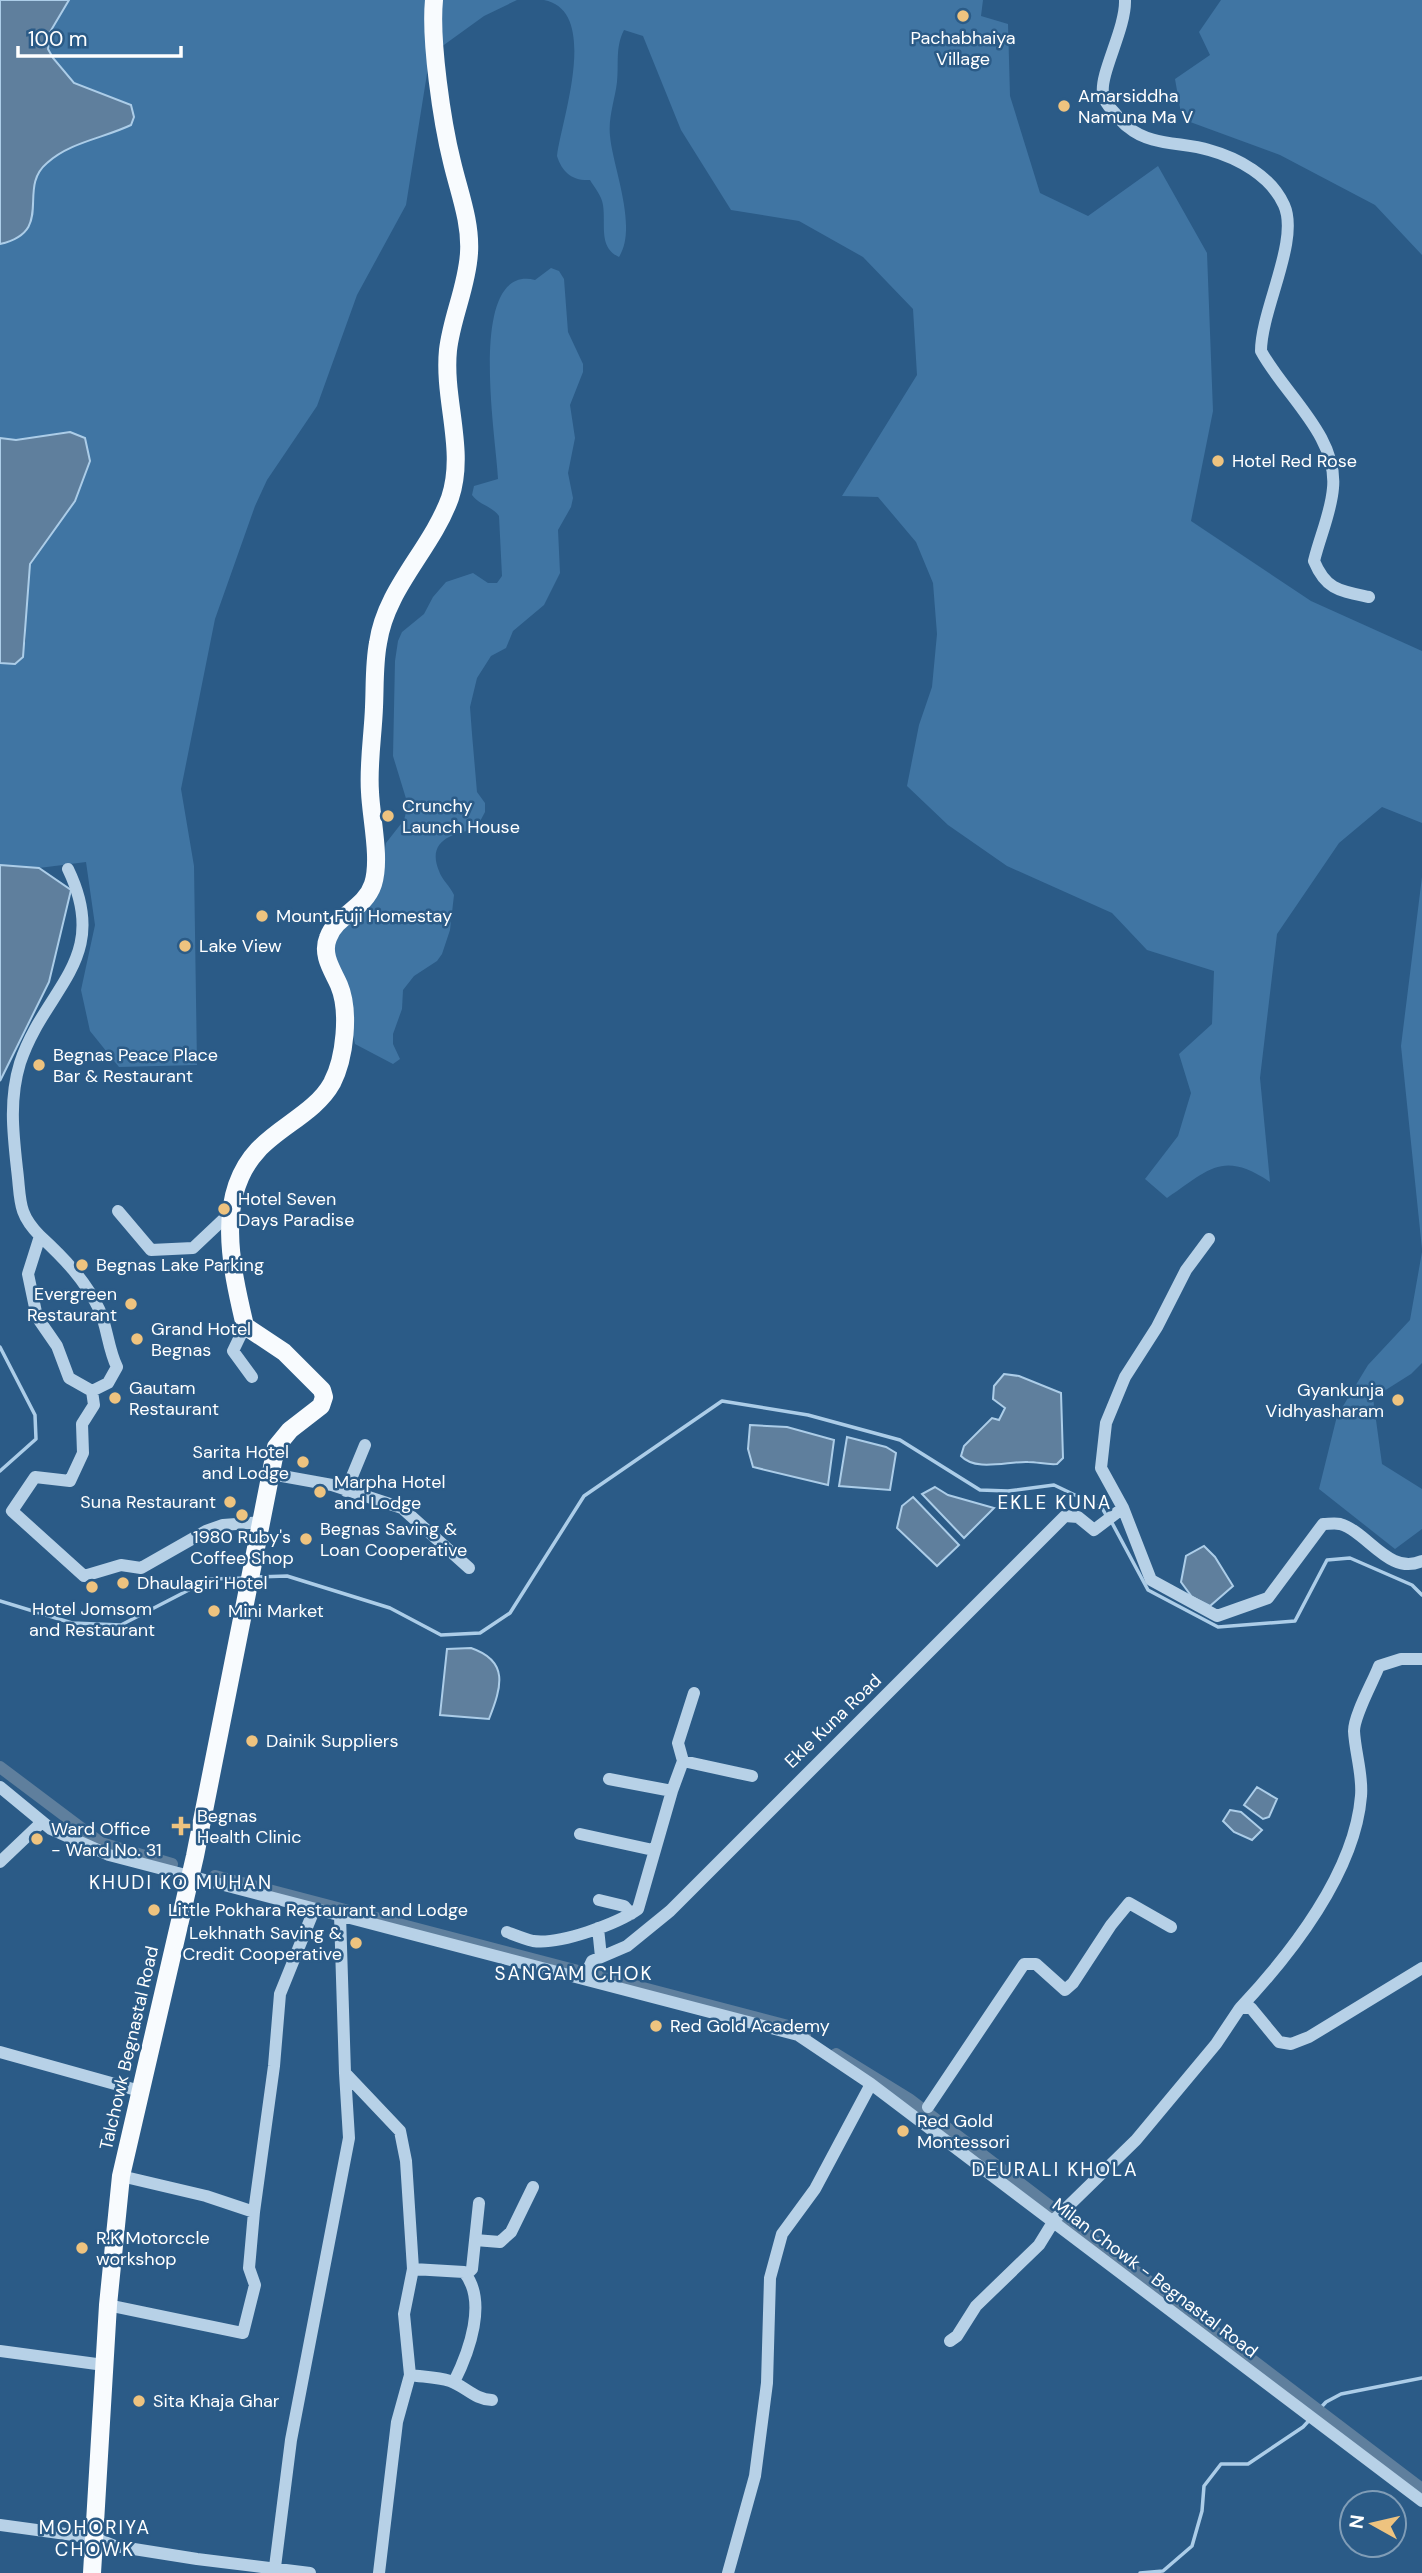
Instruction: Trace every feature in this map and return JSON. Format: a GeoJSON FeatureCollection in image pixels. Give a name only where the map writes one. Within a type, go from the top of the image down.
{"type":"FeatureCollection","features":[{"type":"Feature","properties":{"kind":"main road"},"geometry":{"type":"LineString","coordinates":[[245,1326],[236,1286],[229,1214],[240,1180],[259,1149],[295,1122],[331,1084],[338,1062],[343,1009],[340,986],[332,973],[326,944],[333,929],[358,908],[373,883],[375,824],[370,788],[378,642],[384,614],[428,545],[450,496],[457,458],[449,403],[448,352],[453,322],[464,292],[470,250],[465,211],[451,158],[438,76],[434,0]]}},
{"type":"Feature","properties":{"kind":"main road","name":"Talchowk Begnastal Road"},"geometry":{"type":"LineString","coordinates":[[92,2573],[108,2305],[121,2176],[190,1875],[247,1603],[276,1447],[290,1430],[321,1406],[324,1397],[322,1390],[284,1352],[245,1326]]}},
{"type":"Feature","properties":{"kind":"street"},"geometry":{"type":"LineString","coordinates":[[1125,0],[1116,47],[1102,92],[1106,103],[1129,129],[1167,144],[1208,149],[1254,169],[1284,205],[1288,226],[1282,262],[1265,314],[1261,351],[1320,437],[1331,463],[1334,485],[1331,507],[1314,561],[1320,577],[1332,587],[1369,597]]}},
{"type":"Feature","properties":{"kind":"street"},"geometry":{"type":"LineString","coordinates":[[68,869],[83,909],[81,943],[69,977],[24,1052],[6,1116],[24,1220],[69,1263],[100,1311],[107,1347],[117,1367],[108,1382],[92,1391]]}},
{"type":"Feature","properties":{"kind":"street"},"geometry":{"type":"LineString","coordinates":[[118,1211],[151,1250],[193,1248],[229,1214]]}},
{"type":"Feature","properties":{"kind":"street"},"geometry":{"type":"LineString","coordinates":[[40,1236],[28,1274],[37,1317],[57,1346],[69,1378],[92,1391]]}},
{"type":"Feature","properties":{"kind":"street"},"geometry":{"type":"LineString","coordinates":[[1209,1239],[1186,1270],[1157,1327],[1125,1377],[1106,1423],[1101,1468],[1123,1508],[1151,1580],[1217,1616],[1268,1598],[1323,1524],[1341,1524],[1393,1560],[1412,1565],[1422,1561]]}},
{"type":"Feature","properties":{"kind":"street"},"geometry":{"type":"LineString","coordinates":[[245,1326],[233,1351],[252,1377]]}},
{"type":"Feature","properties":{"kind":"street"},"geometry":{"type":"LineString","coordinates":[[92,1391],[93,1405],[82,1424],[83,1453],[70,1480],[35,1477],[12,1511],[84,1576],[121,1565],[141,1568],[206,1531],[223,1525],[260,1531]]}},
{"type":"Feature","properties":{"kind":"street"},"geometry":{"type":"LineString","coordinates":[[345,1491],[365,1445]]}},
{"type":"Feature","properties":{"kind":"street"},"geometry":{"type":"LineString","coordinates":[[271,1474],[332,1485],[402,1508],[469,1567]]}},
{"type":"Feature","properties":{"kind":"street","name":"Ekle Kuna Road"},"geometry":{"type":"LineString","coordinates":[[596,1959],[628,1946],[670,1911],[1065,1516],[1078,1517],[1094,1530],[1123,1508]]}},
{"type":"Feature","properties":{"kind":"street"},"geometry":{"type":"LineString","coordinates":[[950,2341],[957,2336],[976,2306],[1039,2245],[1068,2205],[1136,2140],[1216,2044],[1240,2008],[1265,1982],[1327,1894],[1351,1839],[1361,1795],[1354,1728],[1379,1666],[1401,1659],[1422,1659]]}},
{"type":"Feature","properties":{"kind":"street"},"geometry":{"type":"LineString","coordinates":[[507,1932],[535,1941],[598,1928],[631,1914],[643,1900],[653,1850],[683,1760],[678,1743],[694,1693]]}},
{"type":"Feature","properties":{"kind":"street"},"geometry":{"type":"LineString","coordinates":[[683,1760],[752,1776]]}},
{"type":"Feature","properties":{"kind":"street"},"geometry":{"type":"LineString","coordinates":[[609,1779],[672,1791]]}},
{"type":"Feature","properties":{"kind":"street","name":"Milan Chowk - Begnastal Road"},"geometry":{"type":"LineString","coordinates":[[0,1787],[42,1822],[109,1855],[798,2035],[871,2084],[1422,2501]]}},
{"type":"Feature","properties":{"kind":"street"},"geometry":{"type":"LineString","coordinates":[[0,1862],[42,1822]]}},
{"type":"Feature","properties":{"kind":"street"},"geometry":{"type":"LineString","coordinates":[[580,1834],[653,1850]]}},
{"type":"Feature","properties":{"kind":"street"},"geometry":{"type":"LineString","coordinates":[[599,1900],[624,1906],[631,1914]]}},
{"type":"Feature","properties":{"kind":"street"},"geometry":{"type":"LineString","coordinates":[[928,2107],[1024,1964],[1036,1964],[1065,1990],[1073,1983],[1111,1925],[1129,1903],[1171,1927]]}},
{"type":"Feature","properties":{"kind":"street"},"geometry":{"type":"LineString","coordinates":[[108,2305],[243,2333],[256,2285],[249,2268],[274,2066],[280,1994],[314,1910]]}},
{"type":"Feature","properties":{"kind":"street"},"geometry":{"type":"LineString","coordinates":[[275,2567],[291,2440],[349,2138],[340,1915]]}},
{"type":"Feature","properties":{"kind":"street"},"geometry":{"type":"LineString","coordinates":[[584,1978],[596,1959],[598,1928]]}},
{"type":"Feature","properties":{"kind":"street"},"geometry":{"type":"LineString","coordinates":[[1240,2008],[1251,2008],[1279,2042],[1291,2044],[1309,2037],[1422,1968]]}},
{"type":"Feature","properties":{"kind":"street"},"geometry":{"type":"LineString","coordinates":[[0,2052],[140,2091]]}},
{"type":"Feature","properties":{"kind":"street"},"geometry":{"type":"LineString","coordinates":[[345,2073],[400,2132],[407,2161],[413,2269],[404,2314],[410,2375],[397,2422],[379,2573]]}},
{"type":"Feature","properties":{"kind":"street"},"geometry":{"type":"LineString","coordinates":[[728,2573],[755,2476],[767,2383],[770,2278],[782,2234],[815,2189],[871,2084]]}},
{"type":"Feature","properties":{"kind":"street"},"geometry":{"type":"LineString","coordinates":[[121,2176],[206,2196],[254,2212]]}},
{"type":"Feature","properties":{"kind":"street"},"geometry":{"type":"LineString","coordinates":[[475,2241],[500,2242],[511,2232],[533,2187]]}},
{"type":"Feature","properties":{"kind":"street"},"geometry":{"type":"LineString","coordinates":[[466,2275],[472,2269],[479,2203]]}},
{"type":"Feature","properties":{"kind":"street"},"geometry":{"type":"LineString","coordinates":[[413,2269],[464,2272],[477,2300],[471,2341],[454,2382]]}},
{"type":"Feature","properties":{"kind":"street"},"geometry":{"type":"LineString","coordinates":[[0,2351],[104,2365]]}},
{"type":"Feature","properties":{"kind":"street"},"geometry":{"type":"LineString","coordinates":[[410,2375],[454,2382],[464,2391],[485,2400],[492,2400]]}},
{"type":"Feature","properties":{"kind":"street"},"geometry":{"type":"LineString","coordinates":[[0,2525],[95,2538],[115,2546],[197,2559],[310,2573]]}},
{"type":"Feature","properties":{"kind":"street"},"geometry":{"type":"LineString","coordinates":[[194,2573],[197,2559]]}},
{"type":"Feature","properties":{"kind":"shaded area"},"geometry":{"type":"Polygon","coordinates":[[[0,0],[69,0],[50,32],[48,49],[53,58],[74,83],[131,105],[134,117],[131,125],[77,145],[47,163],[38,173],[34,185],[33,208],[27,230],[17,238],[0,244],[0,0]]]}},
{"type":"Feature","properties":{"kind":"shaded area"},"geometry":{"type":"Polygon","coordinates":[[[69,0],[517,0],[484,16],[430,55],[406,205],[357,295],[317,406],[267,480],[255,506],[215,619],[181,789],[194,866],[197,1065],[119,1067],[90,1031],[81,990],[95,925],[86,862],[39,868],[0,865],[0,663],[15,664],[26,641],[25,607],[30,564],[75,501],[16,440],[0,438],[0,244],[17,238],[27,229],[32,219],[38,173],[46,163],[76,145],[131,125],[134,117],[131,105],[74,83],[48,50],[50,32],[69,0]]]}},
{"type":"Feature","properties":{"kind":"shaded area"},"geometry":{"type":"Polygon","coordinates":[[[544,0],[983,0],[981,16],[1008,24],[1010,96],[1040,193],[1088,216],[1158,166],[1207,253],[1213,411],[1191,521],[1311,601],[1422,651],[1422,823],[1382,807],[1339,843],[1277,934],[1260,1078],[1270,1182],[1254,1172],[1227,1166],[1205,1172],[1167,1198],[1145,1179],[1178,1136],[1191,1093],[1179,1054],[1212,1024],[1214,971],[1147,950],[1112,913],[1007,866],[948,825],[907,786],[919,725],[932,687],[937,634],[933,583],[916,542],[878,497],[842,496],[917,375],[913,309],[863,257],[799,221],[731,210],[681,130],[643,36],[624,30],[618,49],[617,82],[610,129],[623,197],[626,230],[619,257],[612,253],[604,235],[600,195],[590,180],[578,179],[569,174],[557,156],[570,94],[574,45],[571,24],[561,8],[544,0]]]}},
{"type":"Feature","properties":{"kind":"shaded area"},"geometry":{"type":"Polygon","coordinates":[[[1221,0],[1422,0],[1422,255],[1375,205],[1280,155],[1182,119],[1175,79],[1210,55],[1199,32],[1221,0]]]}},
{"type":"Feature","properties":{"kind":"shaded area"},"geometry":{"type":"Polygon","coordinates":[[[551,268],[559,271],[564,279],[568,332],[583,364],[583,372],[570,405],[575,438],[568,473],[573,498],[558,530],[560,573],[544,605],[513,631],[506,648],[491,656],[477,678],[470,707],[477,792],[485,803],[485,812],[476,829],[444,840],[436,852],[439,871],[454,895],[450,930],[437,961],[414,976],[403,990],[402,1009],[393,1034],[393,1044],[400,1059],[393,1064],[355,1044],[333,951],[338,934],[377,897],[386,843],[404,820],[408,805],[393,756],[395,661],[402,632],[424,614],[433,597],[446,582],[473,573],[488,583],[497,583],[502,576],[499,516],[472,495],[474,486],[498,479],[491,396],[492,326],[500,299],[513,282],[535,280],[551,268]]]}},
{"type":"Feature","properties":{"kind":"shaded area"},"geometry":{"type":"Polygon","coordinates":[[[70,432],[85,438],[90,461],[75,501],[30,564],[23,657],[15,664],[0,663],[0,438],[16,440],[70,432]]]}},
{"type":"Feature","properties":{"kind":"shaded area"},"geometry":{"type":"Polygon","coordinates":[[[0,865],[39,868],[71,890],[49,982],[0,1081],[0,865]]]}},
{"type":"Feature","properties":{"kind":"shaded area"},"geometry":{"type":"Polygon","coordinates":[[[1422,877],[1422,1249],[1401,1046],[1422,877]]]}},
{"type":"Feature","properties":{"kind":"shaded area"},"geometry":{"type":"Polygon","coordinates":[[[1422,1252],[1422,1363],[1411,1374],[1373,1398],[1382,1464],[1422,1489],[1422,1529],[1395,1549],[1319,1489],[1337,1416],[1368,1365],[1410,1320],[1422,1252]]]}},
{"type":"Feature","properties":{"kind":"shaded area"},"geometry":{"type":"Polygon","coordinates":[[[1004,1374],[1019,1376],[1061,1393],[1063,1458],[1057,1464],[1028,1462],[984,1465],[967,1461],[961,1456],[964,1446],[992,1418],[999,1420],[1005,1408],[993,1399],[994,1386],[1004,1374]]]}},
{"type":"Feature","properties":{"kind":"shaded area"},"geometry":{"type":"Polygon","coordinates":[[[750,1425],[787,1427],[834,1440],[828,1485],[753,1467],[748,1449],[750,1425]]]}},
{"type":"Feature","properties":{"kind":"shaded area"},"geometry":{"type":"Polygon","coordinates":[[[847,1437],[886,1447],[896,1453],[890,1490],[839,1486],[847,1437]]]}},
{"type":"Feature","properties":{"kind":"shaded area"},"geometry":{"type":"Polygon","coordinates":[[[935,1487],[948,1495],[994,1508],[964,1538],[922,1494],[935,1487]]]}},
{"type":"Feature","properties":{"kind":"shaded area"},"geometry":{"type":"Polygon","coordinates":[[[913,1497],[959,1545],[937,1566],[897,1528],[902,1506],[913,1497]]]}},
{"type":"Feature","properties":{"kind":"shaded area"},"geometry":{"type":"Polygon","coordinates":[[[1204,1546],[1215,1557],[1233,1586],[1210,1606],[1192,1597],[1181,1582],[1186,1556],[1204,1546]]]}},
{"type":"Feature","properties":{"kind":"shaded area"},"geometry":{"type":"Polygon","coordinates":[[[471,1648],[483,1653],[497,1667],[499,1685],[489,1719],[440,1715],[447,1649],[471,1648]]]}},
{"type":"Feature","properties":{"kind":"shaded area"},"geometry":{"type":"Polygon","coordinates":[[[1257,1787],[1277,1799],[1269,1817],[1263,1819],[1244,1805],[1257,1787]]]}},
{"type":"Feature","properties":{"kind":"shaded area"},"geometry":{"type":"Polygon","coordinates":[[[1230,1810],[1241,1812],[1262,1830],[1252,1840],[1234,1832],[1223,1821],[1230,1810]]]}},
{"type":"Feature","properties":{"kind":"waterway"},"geometry":{"type":"LineString","coordinates":[[0,1347],[35,1415],[36,1439],[0,1471]]}},
{"type":"Feature","properties":{"kind":"waterway"},"geometry":{"type":"LineString","coordinates":[[257,1577],[287,1576],[390,1608],[441,1635],[480,1633],[510,1613],[584,1496],[722,1401],[808,1415],[900,1440],[980,1490],[1008,1491],[1054,1485],[1102,1508],[1106,1515]]}},
{"type":"Feature","properties":{"kind":"waterway"},"geometry":{"type":"LineString","coordinates":[[1111,1521],[1148,1590],[1218,1627],[1295,1621],[1327,1560],[1350,1558],[1412,1585],[1422,1595]]}},
{"type":"Feature","properties":{"kind":"waterway"},"geometry":{"type":"LineString","coordinates":[[0,1601],[72,1623],[121,1625],[210,1579],[246,1578]]}},
{"type":"Feature","properties":{"kind":"waterway"},"geometry":{"type":"LineString","coordinates":[[0,1767],[101,1843],[172,1864]]}},
{"type":"Feature","properties":{"kind":"waterway"},"geometry":{"type":"LineString","coordinates":[[215,1876],[792,2027],[805,2035]]}},
{"type":"Feature","properties":{"kind":"waterway"},"geometry":{"type":"LineString","coordinates":[[836,2054],[909,2099],[1422,2489]]}},
{"type":"Feature","properties":{"kind":"waterway","name":"DEURALI KHOLA"},"geometry":{"type":"LineString","coordinates":[[1140,2573],[1163,2571],[1192,2546],[1202,2511],[1204,2486],[1221,2464],[1248,2464],[1303,2427],[1326,2402],[1341,2394],[1422,2378]]}},
{"type":"Feature","properties":{"kind":"place","name":"Pachabhaiya Village"},"geometry":{"type":"Point","coordinates":[963,16]}},
{"type":"Feature","properties":{"kind":"place","name":"Amarsiddha Namuna Ma V"},"geometry":{"type":"Point","coordinates":[1064,106]}},
{"type":"Feature","properties":{"kind":"place","name":"Hotel Red Rose"},"geometry":{"type":"Point","coordinates":[1218,461]}},
{"type":"Feature","properties":{"kind":"place","name":"Crunchy Launch House"},"geometry":{"type":"Point","coordinates":[388,816]}},
{"type":"Feature","properties":{"kind":"place","name":"Mount Fuji Homestay"},"geometry":{"type":"Point","coordinates":[262,916]}},
{"type":"Feature","properties":{"kind":"place","name":"Lake View"},"geometry":{"type":"Point","coordinates":[185,946]}},
{"type":"Feature","properties":{"kind":"place","name":"Begnas Peace Place Bar & Restaurant"},"geometry":{"type":"Point","coordinates":[39,1065]}},
{"type":"Feature","properties":{"kind":"place","name":"Hotel Seven Days Paradise"},"geometry":{"type":"Point","coordinates":[224,1209]}},
{"type":"Feature","properties":{"kind":"place","name":"Begnas Lake Parking"},"geometry":{"type":"Point","coordinates":[82,1265]}},
{"type":"Feature","properties":{"kind":"place","name":"Evergreen Restaurant"},"geometry":{"type":"Point","coordinates":[131,1304]}},
{"type":"Feature","properties":{"kind":"place","name":"Grand Hotel Begnas"},"geometry":{"type":"Point","coordinates":[137,1339]}},
{"type":"Feature","properties":{"kind":"place","name":"Gautam Restaurant"},"geometry":{"type":"Point","coordinates":[115,1398]}},
{"type":"Feature","properties":{"kind":"place","name":"Gyankunja Vidhyasharam"},"geometry":{"type":"Point","coordinates":[1398,1400]}},
{"type":"Feature","properties":{"kind":"place","name":"Sarita Hotel and Lodge"},"geometry":{"type":"Point","coordinates":[303,1462]}},
{"type":"Feature","properties":{"kind":"place","name":"Marpha Hotel and Lodge"},"geometry":{"type":"Point","coordinates":[320,1492]}},
{"type":"Feature","properties":{"kind":"place","name":"Suna Restaurant"},"geometry":{"type":"Point","coordinates":[230,1502]}},
{"type":"Feature","properties":{"kind":"place","name":"1980 Ruby's Coffee Shop"},"geometry":{"type":"Point","coordinates":[242,1515]}},
{"type":"Feature","properties":{"kind":"place","name":"Begnas Saving & Loan Cooperative"},"geometry":{"type":"Point","coordinates":[306,1539]}},
{"type":"Feature","properties":{"kind":"place","name":"Dhaulagiri Hotel"},"geometry":{"type":"Point","coordinates":[123,1583]}},
{"type":"Feature","properties":{"kind":"place","name":"Hotel Jomsom and Restaurant"},"geometry":{"type":"Point","coordinates":[92,1587]}},
{"type":"Feature","properties":{"kind":"place","name":"Mini Market"},"geometry":{"type":"Point","coordinates":[214,1611]}},
{"type":"Feature","properties":{"kind":"place","name":"Dainik Suppliers"},"geometry":{"type":"Point","coordinates":[252,1741]}},
{"type":"Feature","properties":{"kind":"place","name":"Begnas Health Clinic"},"geometry":{"type":"Point","coordinates":[181,1826]}},
{"type":"Feature","properties":{"kind":"place","name":"Ward Office - Ward No. 31"},"geometry":{"type":"Point","coordinates":[37,1839]}},
{"type":"Feature","properties":{"kind":"place","name":"Little Pokhara Restaurant and Lodge"},"geometry":{"type":"Point","coordinates":[154,1910]}},
{"type":"Feature","properties":{"kind":"place","name":"Lekhnath Saving & Credit Cooperative"},"geometry":{"type":"Point","coordinates":[356,1943]}},
{"type":"Feature","properties":{"kind":"place","name":"Red Gold Academy"},"geometry":{"type":"Point","coordinates":[656,2026]}},
{"type":"Feature","properties":{"kind":"place","name":"Red Gold Montessori"},"geometry":{"type":"Point","coordinates":[903,2131]}},
{"type":"Feature","properties":{"kind":"place","name":"R.K Motorccle workshop"},"geometry":{"type":"Point","coordinates":[82,2248]}},
{"type":"Feature","properties":{"kind":"place","name":"Sita Khaja Ghar"},"geometry":{"type":"Point","coordinates":[139,2401]}},
{"type":"Feature","properties":{"kind":"district","name":"EKLE KUNA"},"geometry":{"type":"Point","coordinates":[1055,1502]}},
{"type":"Feature","properties":{"kind":"district","name":"KHUDI KO MUHAN"},"geometry":{"type":"Point","coordinates":[181,1882]}},
{"type":"Feature","properties":{"kind":"district","name":"SANGAM CHOK"},"geometry":{"type":"Point","coordinates":[574,1973]}},
{"type":"Feature","properties":{"kind":"district","name":"DEURALI KHOLA"},"geometry":{"type":"Point","coordinates":[1055,2169]}},
{"type":"Feature","properties":{"kind":"district","name":"MOHORIYA CHOWK"},"geometry":{"type":"Point","coordinates":[95,2538]}}]}
